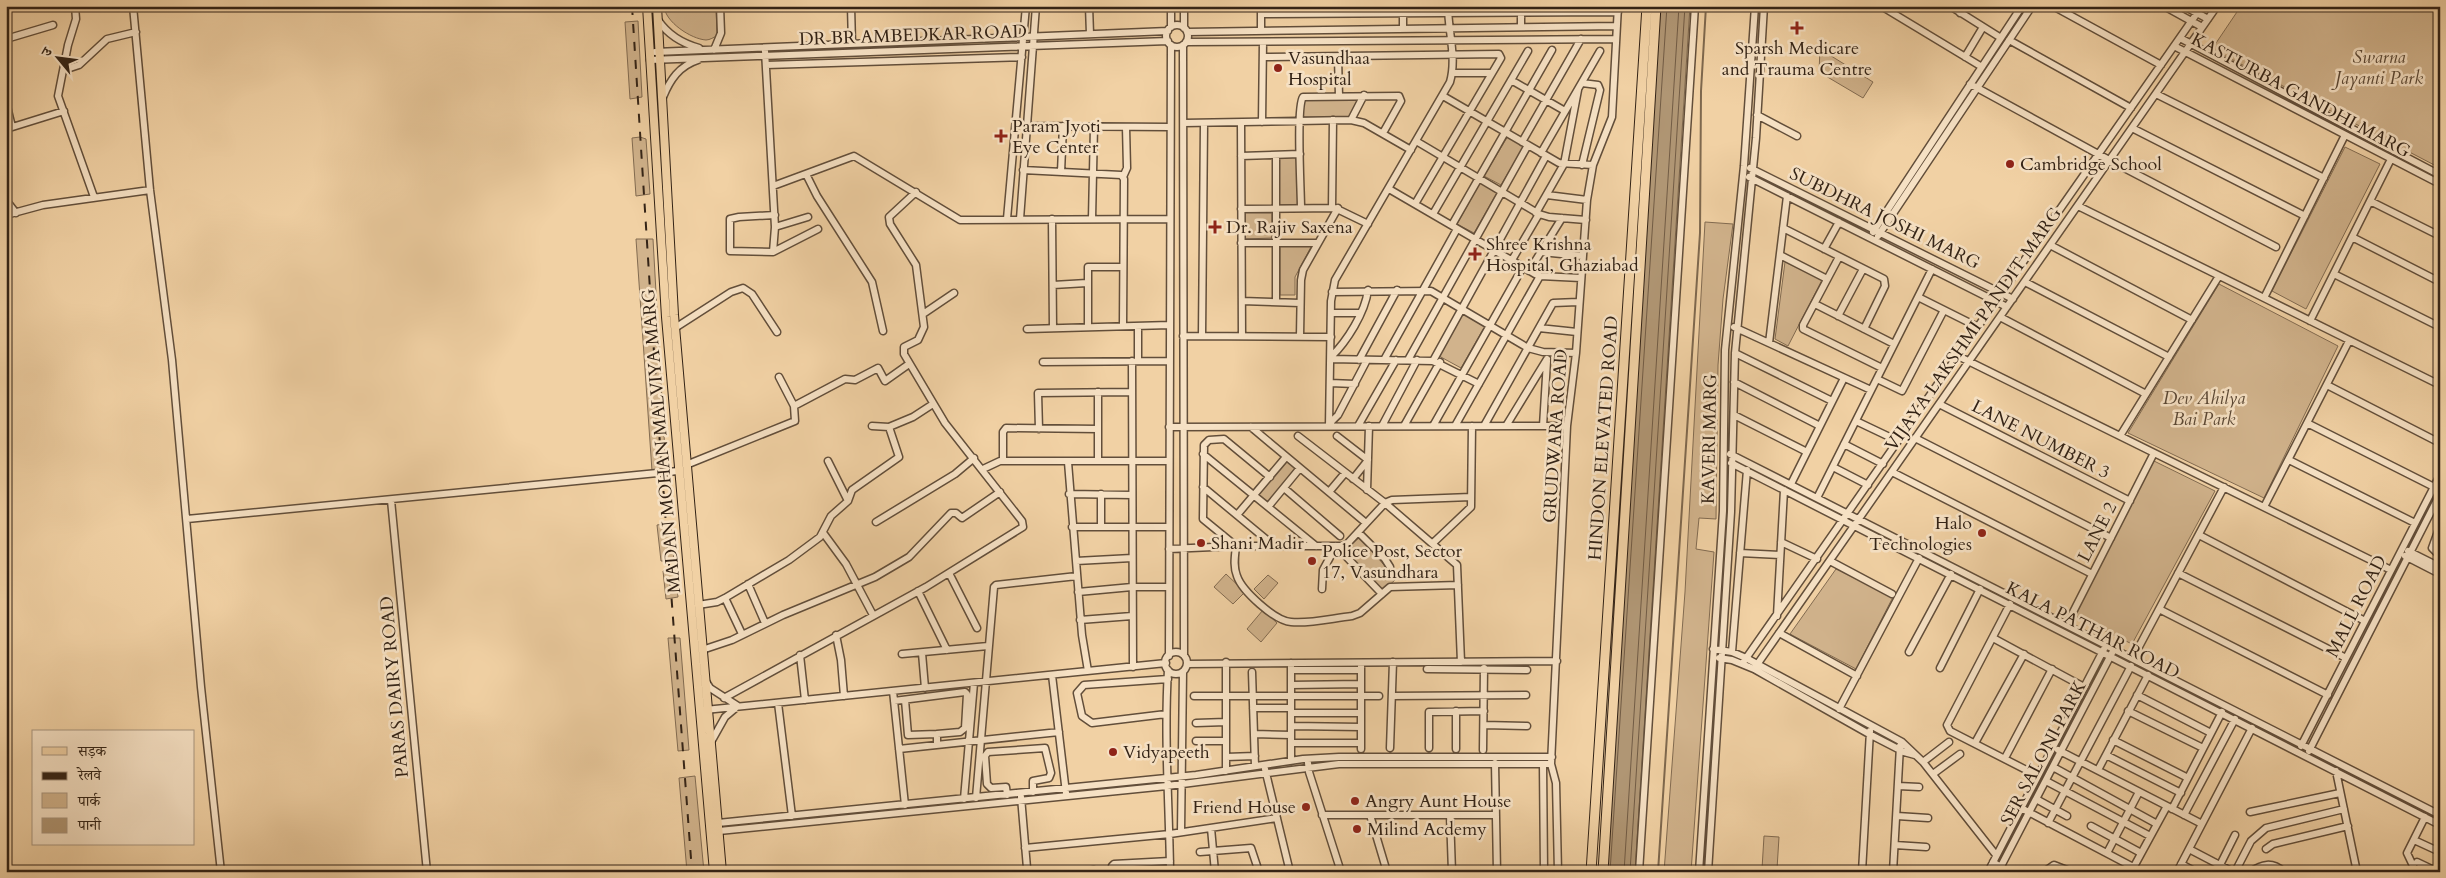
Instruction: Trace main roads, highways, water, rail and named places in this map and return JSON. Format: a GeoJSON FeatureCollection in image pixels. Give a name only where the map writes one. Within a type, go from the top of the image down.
{"type":"FeatureCollection","features":[{"type":"Feature","properties":{"kind":"highway","name":"HINDON ELEVATED ROAD"},"geometry":{"type":"LineString","coordinates":[[1591,872],[1647,6]]}},
{"type":"Feature","properties":{"kind":"highway","name":"HINDON ELEVATED ROAD"},"geometry":{"type":"LineString","coordinates":[[1603,872],[1656,6]]}},
{"type":"Feature","properties":{"kind":"main road","name":"MADAN MOHAN MALVIYA MARG"},"geometry":{"type":"LineString","coordinates":[[647,6],[666,317],[678,471],[703,710],[714,872]]}},
{"type":"Feature","properties":{"kind":"main road","name":"MADAN MOHAN MALVIYA MARG"},"geometry":{"type":"LineString","coordinates":[[657,6],[675,328],[702,650],[704,679],[703,710],[710,744],[722,872]]}},
{"type":"Feature","properties":{"kind":"water"},"geometry":{"type":"Polygon","coordinates":[[[1656,6],[1690,6],[1635,872],[1599,872],[1656,6]]]}},
{"type":"Feature","properties":{"kind":"waterway"},"geometry":{"type":"LineString","coordinates":[[1658,872],[1700,233],[1701,91],[1706,6]]}},
{"type":"Feature","properties":{"kind":"railway"},"geometry":{"type":"LineString","coordinates":[[632,6],[659,431],[692,872]]}},
{"type":"Feature","properties":{"kind":"place","name":"Sparsh Medicare and Trauma Centre"},"geometry":{"type":"Point","coordinates":[1797,28]}},
{"type":"Feature","properties":{"kind":"place","name":"Vasundhaa Hospital"},"geometry":{"type":"Point","coordinates":[1278,68]}},
{"type":"Feature","properties":{"kind":"place","name":"Param Jyoti Eye Center"},"geometry":{"type":"Point","coordinates":[1001,136]}},
{"type":"Feature","properties":{"kind":"place","name":"Cambridge School"},"geometry":{"type":"Point","coordinates":[2010,164]}},
{"type":"Feature","properties":{"kind":"place","name":"Dr. Rajiv Saxena"},"geometry":{"type":"Point","coordinates":[1215,227]}},
{"type":"Feature","properties":{"kind":"place","name":"Shree Krishna Hospital, Ghaziabad"},"geometry":{"type":"Point","coordinates":[1475,254]}},
{"type":"Feature","properties":{"kind":"place","name":"Halo Technologies"},"geometry":{"type":"Point","coordinates":[1982,533]}},
{"type":"Feature","properties":{"kind":"place","name":"Shani Madir"},"geometry":{"type":"Point","coordinates":[1201,543]}},
{"type":"Feature","properties":{"kind":"place","name":"Police Post, Sector 17, Vasundhara"},"geometry":{"type":"Point","coordinates":[1312,561]}},
{"type":"Feature","properties":{"kind":"place","name":"Vidyapeeth"},"geometry":{"type":"Point","coordinates":[1113,752]}},
{"type":"Feature","properties":{"kind":"place","name":"Angry Aunt House"},"geometry":{"type":"Point","coordinates":[1355,801]}},
{"type":"Feature","properties":{"kind":"place","name":"Friend House"},"geometry":{"type":"Point","coordinates":[1306,807]}},
{"type":"Feature","properties":{"kind":"place","name":"Milind Acdemy"},"geometry":{"type":"Point","coordinates":[1357,829]}},
{"type":"Feature","properties":{"kind":"park label","name":"Swarna Jayanti Park"},"geometry":{"type":"Point","coordinates":[2379,67]}},
{"type":"Feature","properties":{"kind":"park label","name":"Dev Ahilya Bai Park"},"geometry":{"type":"Point","coordinates":[2204,408]}}]}
